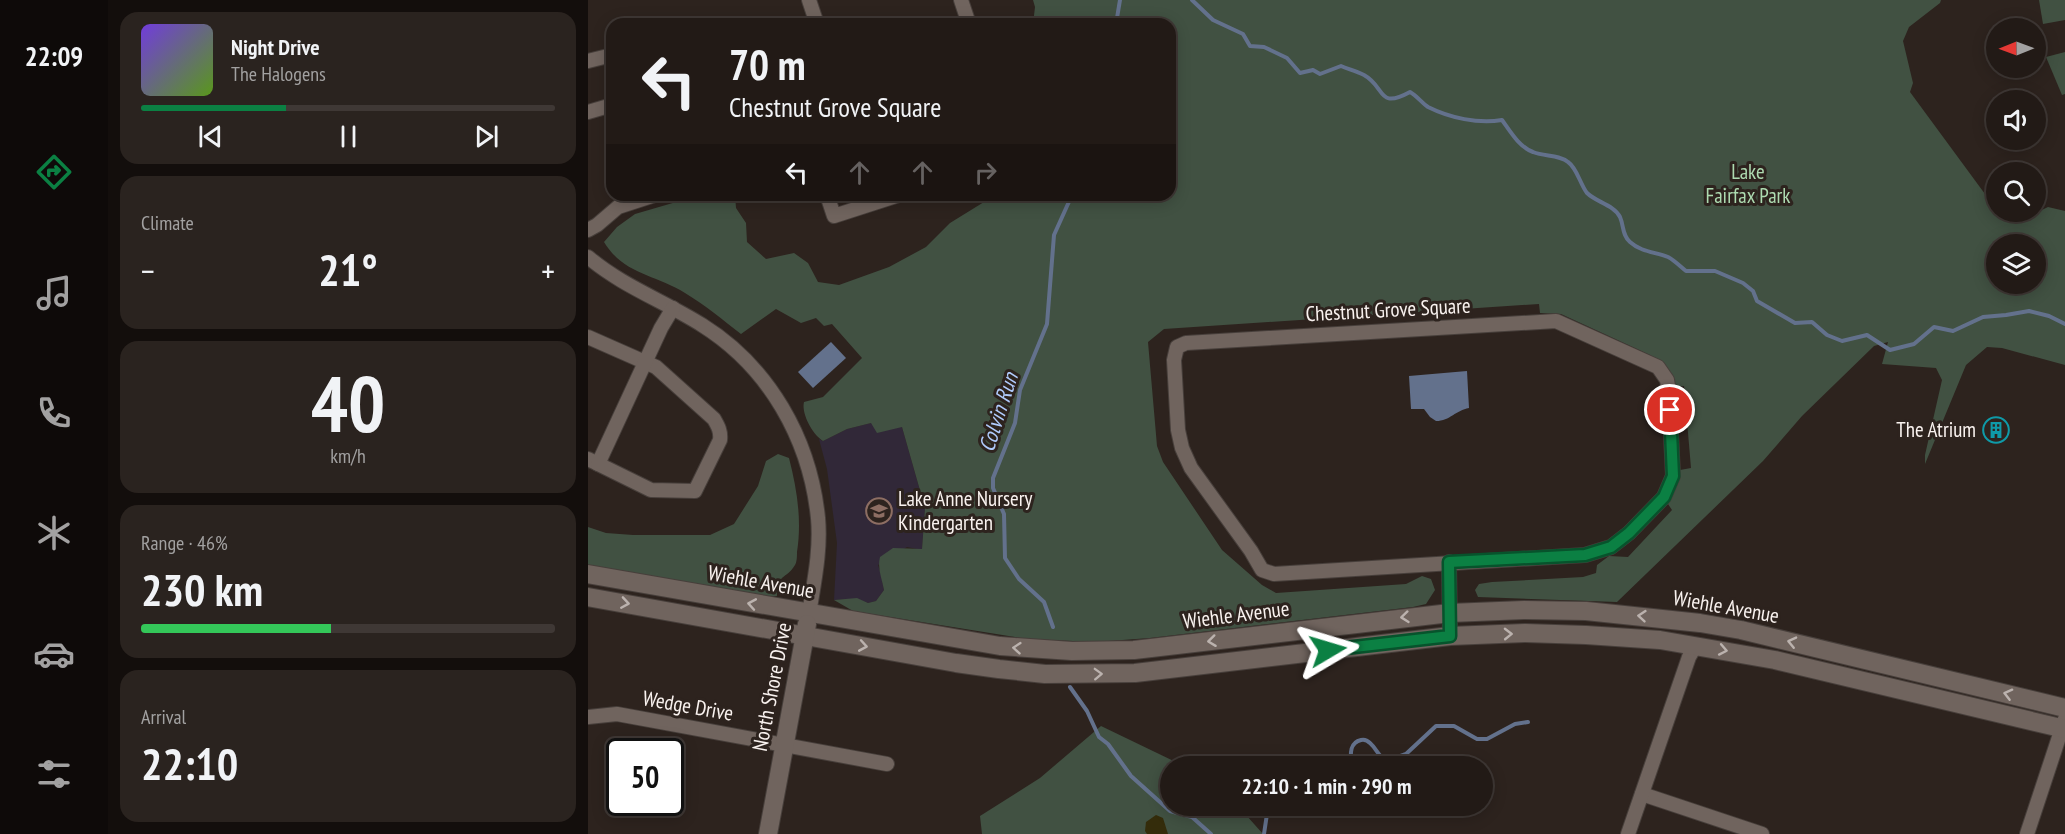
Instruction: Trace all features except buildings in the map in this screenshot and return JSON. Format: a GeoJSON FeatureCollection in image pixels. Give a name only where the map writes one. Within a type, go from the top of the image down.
{"type":"FeatureCollection","features":[{"type":"Feature","properties":{"kind":"main road","name":"Wiehle Avenue"},"geometry":{"type":"LineString","coordinates":[[588,574],[1000,646],[1045,650],[1088,651],[1169,646],[1450,613],[1524,610],[1586,611],[1700,623],[1741,630],[2065,708]]}},
{"type":"Feature","properties":{"kind":"main road","name":"Wiehle Avenue"},"geometry":{"type":"LineString","coordinates":[[588,597],[999,669],[1089,675],[1171,669],[1450,636],[1525,633],[1586,634],[1660,640],[1775,660],[2064,725]]}},
{"type":"Feature","properties":{"kind":"main road","name":"North Shore Drive"},"geometry":{"type":"LineString","coordinates":[[768,834],[809,614]]}},
{"type":"Feature","properties":{"kind":"street"},"geometry":{"type":"LineString","coordinates":[[809,0],[815,18]]}},
{"type":"Feature","properties":{"kind":"street"},"geometry":{"type":"LineString","coordinates":[[961,0],[967,18]]}},
{"type":"Feature","properties":{"kind":"street"},"geometry":{"type":"LineString","coordinates":[[588,61],[606,56]]}},
{"type":"Feature","properties":{"kind":"street"},"geometry":{"type":"LineString","coordinates":[[588,112],[606,107]]}},
{"type":"Feature","properties":{"kind":"street"},"geometry":{"type":"LineString","coordinates":[[588,230],[618,207],[636,201]]}},
{"type":"Feature","properties":{"kind":"street"},"geometry":{"type":"LineString","coordinates":[[829,201],[834,216],[880,201]]}},
{"type":"Feature","properties":{"kind":"street","name":"North Shore Drive"},"geometry":{"type":"LineString","coordinates":[[588,257],[613,276],[716,334],[745,359],[775,396],[795,433],[809,469],[818,519],[817,564],[809,614]]}},
{"type":"Feature","properties":{"kind":"street"},"geometry":{"type":"LineString","coordinates":[[588,337],[645,362],[656,367],[714,419],[720,428],[720,440],[695,491],[651,490],[593,461],[645,362],[661,328],[673,308]]}},
{"type":"Feature","properties":{"kind":"street","name":"Chestnut Grove Square"},"geometry":{"type":"LineString","coordinates":[[1556,321],[1658,368],[1666,380],[1669,392],[1673,476],[1664,497],[1629,533],[1611,547],[1585,555],[1449,562],[1281,574],[1262,570],[1251,551],[1191,468],[1182,448],[1178,430],[1175,389],[1174,360],[1177,347],[1186,343],[1556,321]]}},
{"type":"Feature","properties":{"kind":"street"},"geometry":{"type":"LineString","coordinates":[[1449,562],[1450,636]]}},
{"type":"Feature","properties":{"kind":"street"},"geometry":{"type":"LineString","coordinates":[[1628,834],[1689,657],[1696,645]]}},
{"type":"Feature","properties":{"kind":"street","name":"Wedge Drive"},"geometry":{"type":"LineString","coordinates":[[588,717],[617,714],[887,764]]}},
{"type":"Feature","properties":{"kind":"street"},"geometry":{"type":"LineString","coordinates":[[2027,834],[2064,725]]}},
{"type":"Feature","properties":{"kind":"street"},"geometry":{"type":"LineString","coordinates":[[1642,794],[1762,834]]}},
{"type":"Feature","properties":{"kind":"shaded area","name":"Lake Anne Nursery Kindergarten"},"geometry":{"type":"Polygon","coordinates":[[[871,423],[902,427],[925,508],[922,550],[907,547],[878,565],[884,590],[876,601],[868,603],[857,599],[834,600],[837,543],[827,469],[819,439],[823,441],[847,429],[871,423]]]}},
{"type":"Feature","properties":{"kind":"green space","name":"Lake Fairfax Park"},"geometry":{"type":"Polygon","coordinates":[[[1033,0],[1941,0],[1909,27],[1903,41],[1913,83],[1910,92],[1986,195],[1986,222],[2046,222],[2046,208],[2065,211],[2065,365],[2002,348],[1987,347],[1966,365],[1925,464],[1942,380],[1936,368],[1882,364],[1888,342],[1874,346],[1802,416],[1763,461],[1617,602],[1478,597],[1475,590],[1479,584],[1583,577],[1596,573],[1597,565],[1609,556],[1628,557],[1672,510],[1668,504],[1680,470],[1691,468],[1684,386],[1677,387],[1665,366],[1650,355],[1561,314],[1540,313],[1539,304],[1164,329],[1148,342],[1157,446],[1163,462],[1222,550],[1262,585],[1276,593],[1406,584],[1422,576],[1431,579],[1435,590],[1426,604],[1150,638],[1095,642],[1027,639],[853,611],[834,600],[857,598],[868,603],[876,601],[884,590],[879,569],[880,557],[893,548],[922,549],[925,508],[902,427],[877,433],[871,423],[847,429],[823,441],[815,434],[806,418],[804,402],[823,397],[862,358],[832,324],[824,326],[816,318],[801,323],[776,309],[741,334],[685,293],[631,268],[612,253],[604,242],[617,227],[635,214],[680,201],[735,201],[736,208],[746,223],[747,242],[766,259],[794,253],[808,263],[818,282],[839,285],[889,267],[926,247],[950,223],[984,201],[1176,201],[1176,18],[1034,18],[1033,0]]]}},
{"type":"Feature","properties":{"kind":"green space"},"geometry":{"type":"Polygon","coordinates":[[[2039,0],[2065,0],[2065,20],[2046,23],[2046,18],[2042,18],[2039,0]]]}},
{"type":"Feature","properties":{"kind":"green space"},"geometry":{"type":"Polygon","coordinates":[[[2065,52],[2065,94],[2062,95],[2046,57],[2065,52]]]}},
{"type":"Feature","properties":{"kind":"green space"},"geometry":{"type":"Polygon","coordinates":[[[778,454],[789,458],[796,493],[799,528],[796,562],[792,570],[780,580],[777,596],[759,597],[588,566],[588,527],[606,533],[633,535],[710,535],[734,524],[758,486],[766,461],[778,454]]]}},
{"type":"Feature","properties":{"kind":"green space"},"geometry":{"type":"Polygon","coordinates":[[[1101,726],[1163,756],[1160,756],[1160,816],[1247,816],[1263,834],[982,834],[980,816],[1040,778],[1101,726]]]}},
{"type":"Feature","properties":{"kind":"sand"},"geometry":{"type":"Polygon","coordinates":[[[1156,815],[1163,818],[1168,834],[1147,834],[1145,831],[1146,822],[1156,815]]]}},
{"type":"Feature","properties":{"kind":"water"},"geometry":{"type":"Polygon","coordinates":[[[831,342],[846,358],[813,388],[798,372],[831,342]]]}},
{"type":"Feature","properties":{"kind":"water"},"geometry":{"type":"Polygon","coordinates":[[[1467,371],[1469,408],[1436,421],[1424,409],[1411,409],[1409,376],[1467,371]]]}},
{"type":"Feature","properties":{"kind":"waterway","name":"Colvin Run"},"geometry":{"type":"LineString","coordinates":[[1117,18],[1120,0]]}},
{"type":"Feature","properties":{"kind":"waterway"},"geometry":{"type":"LineString","coordinates":[[1192,0],[1213,20],[1243,34],[1250,46],[1264,47],[1287,58],[1300,73],[1313,70],[1320,74],[1341,66],[1364,75],[1387,98],[1392,99],[1410,92],[1428,107],[1445,114],[1474,121],[1502,120],[1515,138],[1528,150],[1564,159],[1571,165],[1587,193],[1617,213],[1626,236],[1634,245],[1668,257],[1686,271],[1715,271],[1743,283],[1753,291],[1757,301],[1795,323],[1812,322],[1827,335],[1842,341],[1867,335],[1890,350],[1914,344],[1934,327],[1953,331],[1983,317],[2029,311],[2049,316],[2065,324]]}},
{"type":"Feature","properties":{"kind":"waterway","name":"Colvin Run"},"geometry":{"type":"LineString","coordinates":[[1053,627],[1044,602],[1019,579],[1005,558],[1004,514],[993,488],[993,478],[1015,423],[1020,390],[1047,324],[1054,235],[1069,201]]}},
{"type":"Feature","properties":{"kind":"waterway","name":"Colvin Run"},"geometry":{"type":"LineString","coordinates":[[1070,687],[1087,711],[1099,737],[1108,744],[1131,776],[1170,811],[1192,817],[1211,834]]}},
{"type":"Feature","properties":{"kind":"waterway"},"geometry":{"type":"LineString","coordinates":[[1401,756],[1406,754],[1436,726],[1454,726],[1477,739],[1487,739],[1515,724],[1528,722]]}},
{"type":"Feature","properties":{"kind":"waterway"},"geometry":{"type":"LineString","coordinates":[[1351,756],[1352,747],[1361,740],[1368,741],[1381,756]]}},
{"type":"Feature","properties":{"kind":"waterway"},"geometry":{"type":"LineString","coordinates":[[1264,834],[1267,816]]}},
{"type":"Feature","properties":{"kind":"place","name":"The Atrium"},"geometry":{"type":"Point","coordinates":[1996,430]}},
{"type":"Feature","properties":{"kind":"place","name":"Lake Anne Nursery Kindergarten"},"geometry":{"type":"Point","coordinates":[879,511]}},
{"type":"Feature","properties":{"kind":"route"},"geometry":{"type":"LineString","coordinates":[[1328,650],[1450,636],[1449,562],[1585,555],[1611,547],[1629,533],[1664,497],[1673,476],[1670,410]]}}]}
